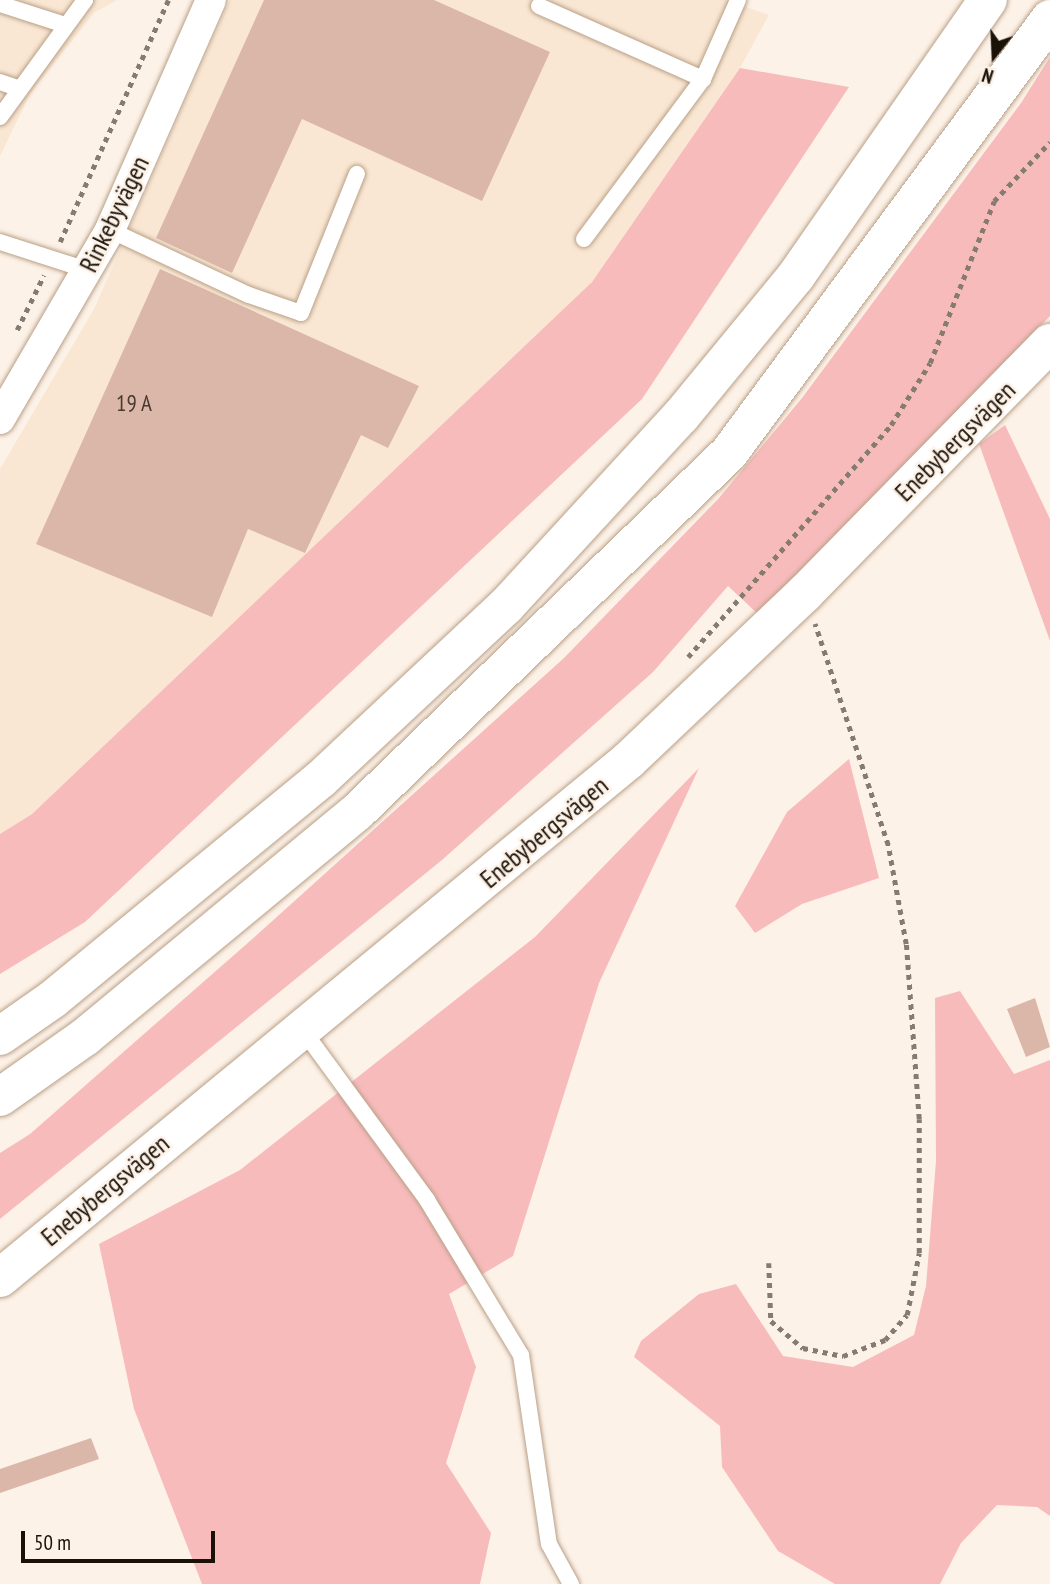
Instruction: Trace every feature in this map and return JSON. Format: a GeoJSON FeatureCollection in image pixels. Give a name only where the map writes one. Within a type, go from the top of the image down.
{"type":"FeatureCollection","features":[{"type":"Feature","properties":{"kind":"main road"},"geometry":{"type":"LineString","coordinates":[[0,1036],[53,999],[321,779],[506,606],[681,416],[796,276],[988,0]]}},
{"type":"Feature","properties":{"kind":"main road"},"geometry":{"type":"LineString","coordinates":[[0,1097],[85,1038],[357,812],[729,453],[1050,19]]}},
{"type":"Feature","properties":{"kind":"main road","name":"Enebybergsvägen"},"geometry":{"type":"LineString","coordinates":[[0,1278],[300,1027],[629,761],[805,593],[1050,343]]}},
{"type":"Feature","properties":{"kind":"street","name":"Rinkebyvägen"},"geometry":{"type":"LineString","coordinates":[[0,419],[110,230],[208,1]]}},
{"type":"Feature","properties":{"kind":"lane"},"geometry":{"type":"LineString","coordinates":[[0,117],[85,0]]}},
{"type":"Feature","properties":{"kind":"lane"},"geometry":{"type":"LineString","coordinates":[[584,239],[703,79],[738,0]]}},
{"type":"Feature","properties":{"kind":"lane"},"geometry":{"type":"LineString","coordinates":[[0,4],[65,25]]}},
{"type":"Feature","properties":{"kind":"lane"},"geometry":{"type":"LineString","coordinates":[[539,6],[703,79]]}},
{"type":"Feature","properties":{"kind":"lane"},"geometry":{"type":"LineString","coordinates":[[0,82],[20,89]]}},
{"type":"Feature","properties":{"kind":"lane"},"geometry":{"type":"LineString","coordinates":[[110,230],[249,295],[302,313],[358,174]]}},
{"type":"Feature","properties":{"kind":"lane"},"geometry":{"type":"LineString","coordinates":[[0,242],[87,270]]}},
{"type":"Feature","properties":{"kind":"lane"},"geometry":{"type":"LineString","coordinates":[[300,1027],[427,1200],[521,1355],[549,1544],[571,1584]]}},
{"type":"Feature","properties":{"kind":"path"},"geometry":{"type":"LineString","coordinates":[[11,340],[52,259],[168,0]]}},
{"type":"Feature","properties":{"kind":"path"},"geometry":{"type":"LineString","coordinates":[[682,663],[891,425],[930,363],[994,201],[1050,142]]}},
{"type":"Feature","properties":{"kind":"path"},"geometry":{"type":"LineString","coordinates":[[769,1263],[771,1321],[803,1348],[844,1356],[885,1340],[907,1315],[919,1253],[919,1119],[904,932],[888,845],[805,593]]}},
{"type":"Feature","properties":{"kind":"shaded area"},"geometry":{"type":"Polygon","coordinates":[[[0,0],[117,0],[94,13],[30,94],[0,156],[0,0]]]}},
{"type":"Feature","properties":{"kind":"shaded area"},"geometry":{"type":"Polygon","coordinates":[[[230,0],[726,0],[769,15],[740,68],[592,282],[32,814],[0,834],[0,469],[94,309],[230,0]]]}},
{"type":"Feature","properties":{"kind":"shaded area"},"geometry":{"type":"Polygon","coordinates":[[[1050,57],[1050,316],[758,614],[728,586],[653,672],[442,860],[0,1219],[0,1153],[30,1134],[259,933],[564,658],[719,498],[802,398],[1021,103],[1050,57]]]}},
{"type":"Feature","properties":{"kind":"shaded area"},"geometry":{"type":"Polygon","coordinates":[[[740,68],[849,87],[642,399],[85,922],[0,974],[0,834],[32,814],[592,282],[740,68]]]}},
{"type":"Feature","properties":{"kind":"shaded area"},"geometry":{"type":"Polygon","coordinates":[[[1005,425],[1050,519],[1050,641],[979,444],[1005,425]]]}},
{"type":"Feature","properties":{"kind":"shaded area"},"geometry":{"type":"Polygon","coordinates":[[[849,759],[879,878],[802,904],[755,933],[735,906],[787,812],[849,759]]]}},
{"type":"Feature","properties":{"kind":"shaded area"},"geometry":{"type":"Polygon","coordinates":[[[699,768],[599,983],[513,1256],[449,1294],[476,1367],[446,1463],[491,1533],[480,1584],[202,1584],[134,1409],[99,1244],[240,1170],[535,937],[699,768]]]}},
{"type":"Feature","properties":{"kind":"shaded area"},"geometry":{"type":"Polygon","coordinates":[[[960,991],[1014,1074],[1050,1060],[1050,1516],[1037,1507],[997,1505],[961,1543],[940,1584],[835,1584],[778,1551],[722,1467],[720,1426],[634,1357],[641,1341],[699,1294],[736,1284],[783,1356],[853,1367],[914,1335],[926,1286],[936,1161],[935,998],[960,991]]]}},
{"type":"Feature","properties":{"kind":"building"},"geometry":{"type":"Polygon","coordinates":[[[264,0],[434,0],[550,52],[482,201],[302,119],[232,273],[156,238],[264,0]]]}},
{"type":"Feature","properties":{"kind":"building"},"geometry":{"type":"Polygon","coordinates":[[[160,269],[419,386],[388,448],[361,435],[305,553],[248,529],[212,617],[36,544],[160,269]]]}},
{"type":"Feature","properties":{"kind":"building"},"geometry":{"type":"Polygon","coordinates":[[[1035,998],[1050,1047],[1026,1057],[1007,1009],[1035,998]]]}},
{"type":"Feature","properties":{"kind":"building"},"geometry":{"type":"Polygon","coordinates":[[[91,1438],[99,1459],[0,1493],[0,1469],[91,1438]]]}}]}
